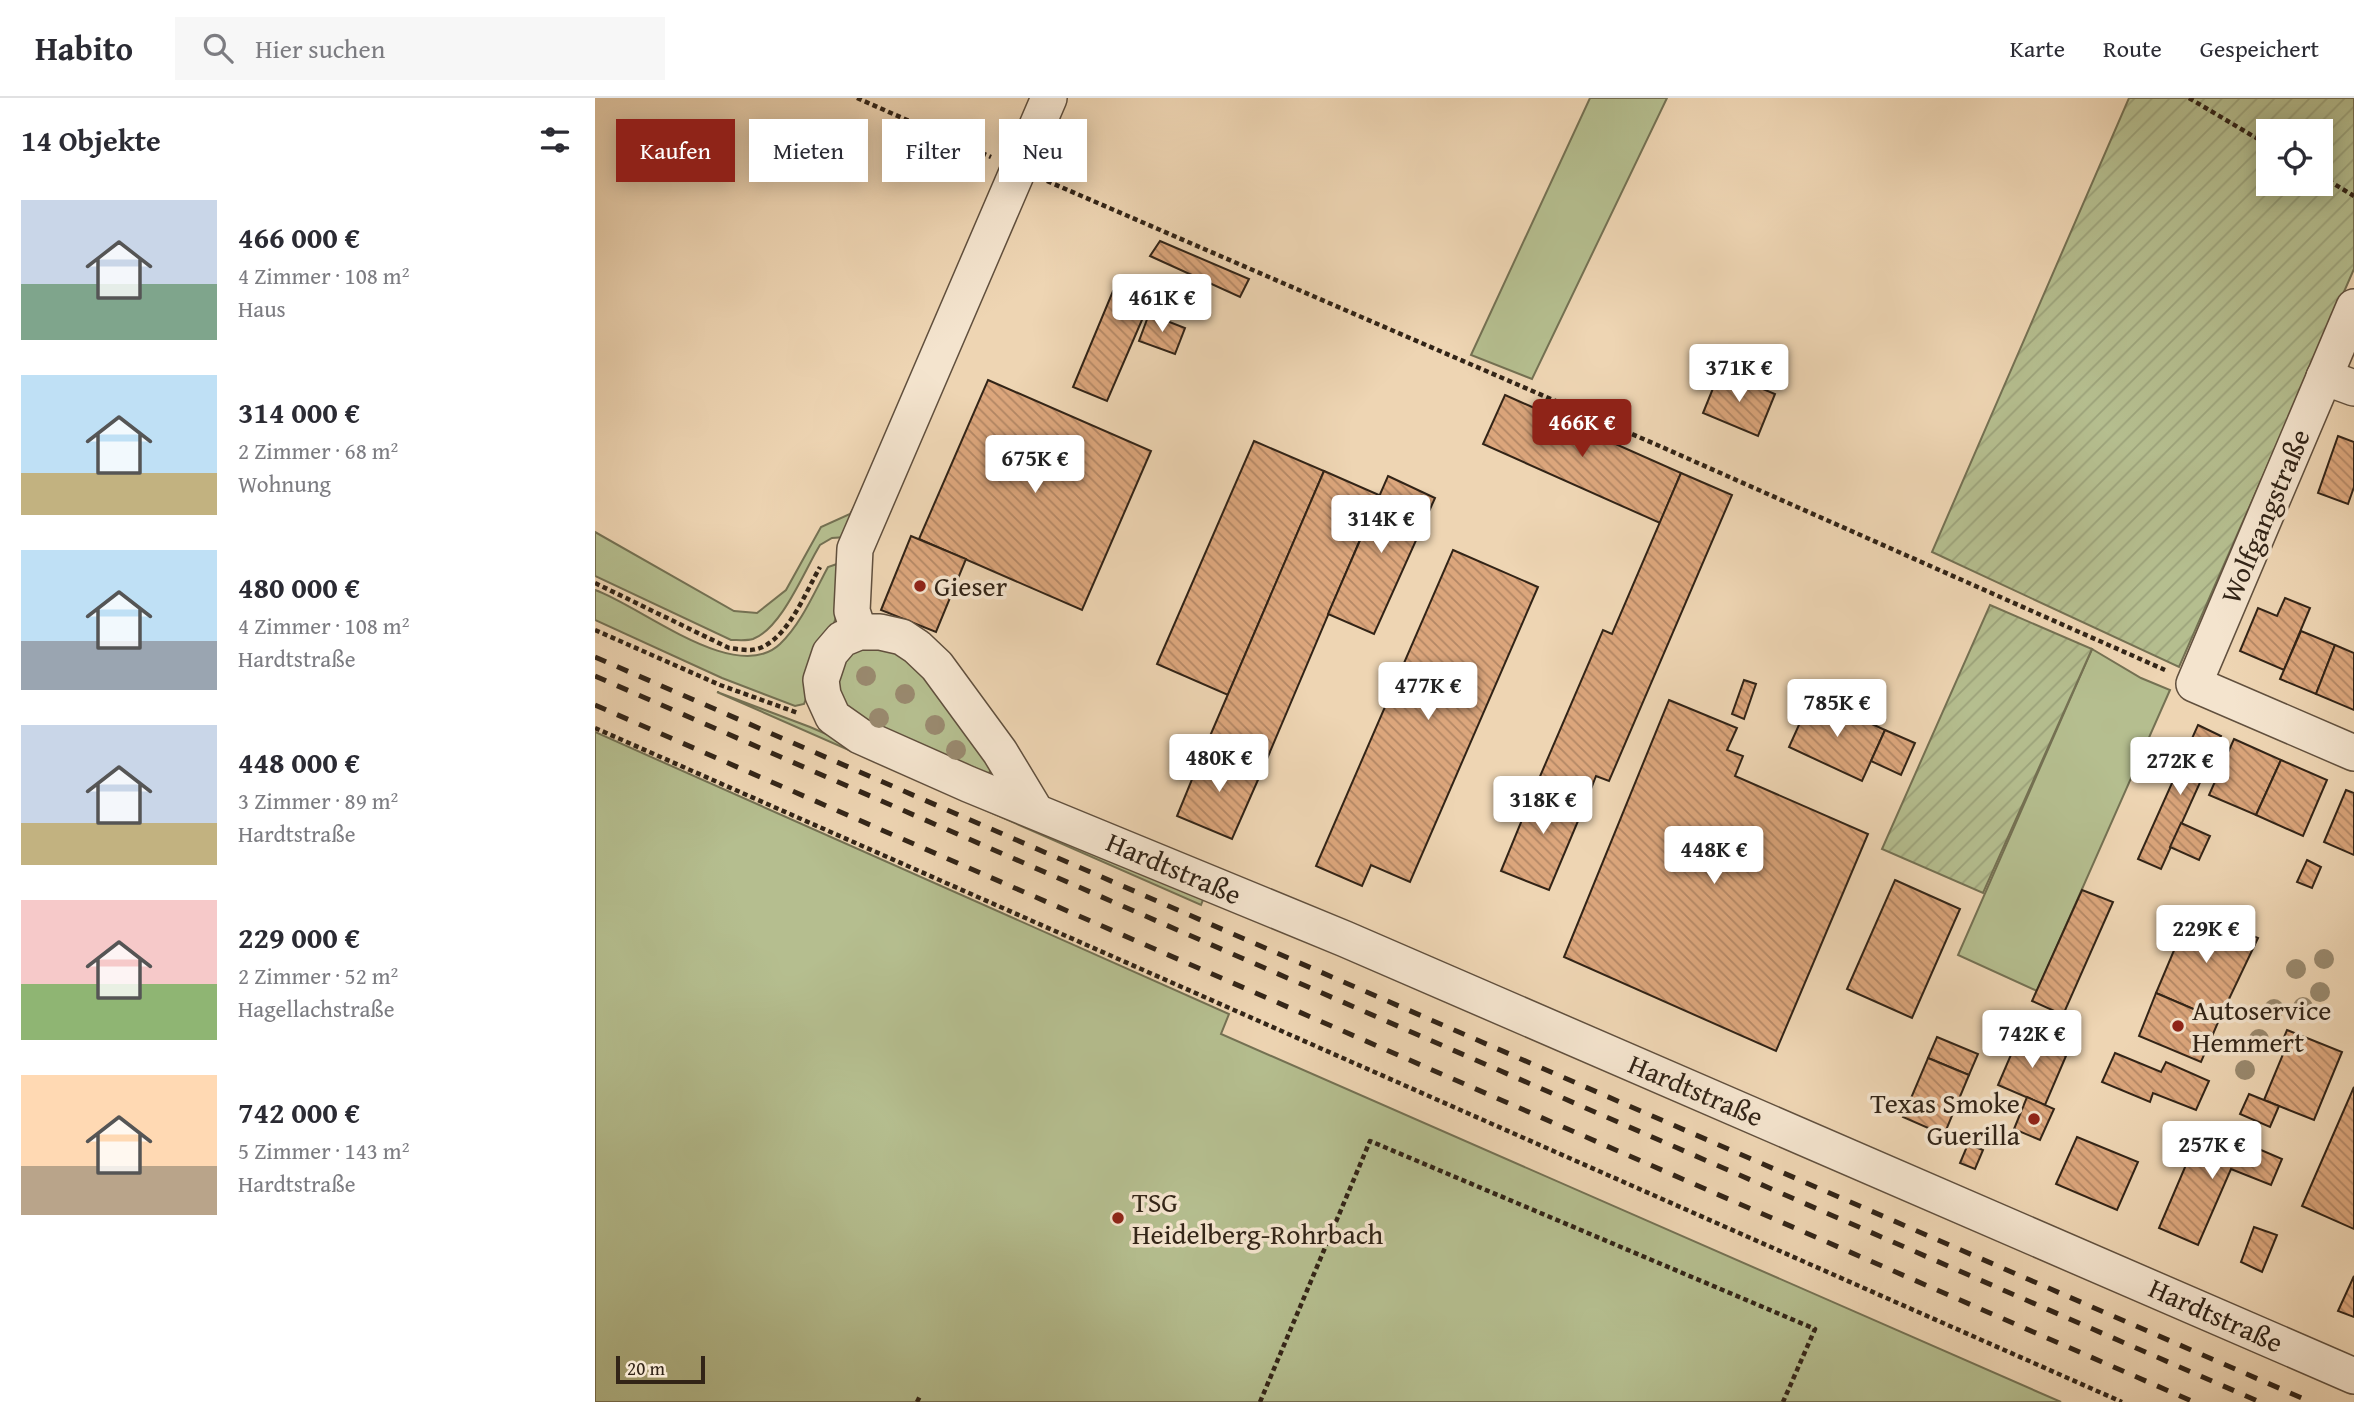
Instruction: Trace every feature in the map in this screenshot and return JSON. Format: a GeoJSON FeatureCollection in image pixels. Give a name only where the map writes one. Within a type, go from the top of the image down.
{"type":"FeatureCollection","features":[{"type":"Feature","properties":{"kind":"street"},"geometry":{"type":"LineString","coordinates":[[1040,119],[1049,98]]}},
{"type":"Feature","properties":{"kind":"street"},"geometry":{"type":"LineString","coordinates":[[859,632],[852,611],[855,549],[1012,182]]}},
{"type":"Feature","properties":{"kind":"street","name":"Wolfgangstraße"},"geometry":{"type":"LineString","coordinates":[[2194,684],[2339,382],[2354,307]]}},
{"type":"Feature","properties":{"kind":"street"},"geometry":{"type":"LineString","coordinates":[[833,717],[823,695],[821,680],[830,653],[842,639],[859,632],[880,632],[902,638],[937,666],[1000,752],[1035,810]]}},
{"type":"Feature","properties":{"kind":"street"},"geometry":{"type":"LineString","coordinates":[[2194,684],[2354,753]]}},
{"type":"Feature","properties":{"kind":"street","name":"Hardtstraße"},"geometry":{"type":"LineString","coordinates":[[833,717],[860,736],[968,784],[1345,939],[2354,1376]]}},
{"type":"Feature","properties":{"kind":"path"},"geometry":{"type":"LineString","coordinates":[[857,98],[999,160]]}},
{"type":"Feature","properties":{"kind":"path"},"geometry":{"type":"LineString","coordinates":[[2189,98],[2256,138]]}},
{"type":"Feature","properties":{"kind":"path"},"geometry":{"type":"LineString","coordinates":[[1050,182],[1680,455],[2194,684]]}},
{"type":"Feature","properties":{"kind":"path"},"geometry":{"type":"LineString","coordinates":[[2333,183],[2354,196]]}},
{"type":"Feature","properties":{"kind":"path"},"geometry":{"type":"LineString","coordinates":[[595,583],[729,648],[753,650],[773,640],[787,624],[826,556],[831,552],[855,549]]}},
{"type":"Feature","properties":{"kind":"path"},"geometry":{"type":"LineString","coordinates":[[595,630],[793,713],[833,717]]}},
{"type":"Feature","properties":{"kind":"path"},"geometry":{"type":"LineString","coordinates":[[595,728],[2122,1402]]}},
{"type":"Feature","properties":{"kind":"path"},"geometry":{"type":"LineString","coordinates":[[1260,1402],[1370,1140],[1815,1329],[1783,1402]]}},
{"type":"Feature","properties":{"kind":"path"},"geometry":{"type":"LineString","coordinates":[[917,1402],[920,1396]]}},
{"type":"Feature","properties":{"kind":"green space"},"geometry":{"type":"Polygon","coordinates":[[[1590,98],[1667,98],[1532,379],[1471,355],[1590,98]]]}},
{"type":"Feature","properties":{"kind":"green space"},"geometry":{"type":"Polygon","coordinates":[[[2129,98],[2354,98],[2354,269],[2179,667],[1932,552],[2129,98]]]}},
{"type":"Feature","properties":{"kind":"green space"},"geometry":{"type":"Polygon","coordinates":[[[882,459],[846,537],[832,538],[820,545],[783,611],[764,633],[753,639],[731,640],[595,576],[595,532],[734,611],[757,613],[786,590],[821,527],[850,514],[882,459]]]}},
{"type":"Feature","properties":{"kind":"green space"},"geometry":{"type":"Polygon","coordinates":[[[837,564],[838,612],[804,704],[795,706],[722,678],[595,620],[595,590],[714,650],[739,656],[761,654],[780,644],[788,636],[807,608],[828,567],[837,564]]]}},
{"type":"Feature","properties":{"kind":"green space"},"geometry":{"type":"Polygon","coordinates":[[[1990,605],[2092,649],[1983,893],[1882,849],[1990,605]]]}},
{"type":"Feature","properties":{"kind":"green space"},"geometry":{"type":"Polygon","coordinates":[[[884,643],[915,662],[993,764],[987,778],[899,743],[841,704],[837,676],[852,649],[884,643]]]}},
{"type":"Feature","properties":{"kind":"green space"},"geometry":{"type":"Polygon","coordinates":[[[2092,649],[2141,678],[2170,690],[2037,991],[1958,955],[2092,649]]]}},
{"type":"Feature","properties":{"kind":"green space"},"geometry":{"type":"Polygon","coordinates":[[[717,692],[810,727],[1204,897],[1201,905],[717,692]]]}},
{"type":"Feature","properties":{"kind":"green space","name":"TSG Heidelberg-Rohrbach"},"geometry":{"type":"Polygon","coordinates":[[[595,732],[1229,1014],[1221,1034],[2061,1402],[595,1402],[595,732]]]}},
{"type":"Feature","properties":{"kind":"building"},"geometry":{"type":"Polygon","coordinates":[[[1160,241],[1249,279],[1240,297],[1150,256],[1160,241]]]}},
{"type":"Feature","properties":{"kind":"building"},"geometry":{"type":"Polygon","coordinates":[[[1113,291],[1148,306],[1107,401],[1073,387],[1113,291]]]}},
{"type":"Feature","properties":{"kind":"building"},"geometry":{"type":"Polygon","coordinates":[[[1149,314],[1185,328],[1175,354],[1139,341],[1149,314]]]}},
{"type":"Feature","properties":{"kind":"building"},"geometry":{"type":"Polygon","coordinates":[[[1720,371],[1775,394],[1758,436],[1703,413],[1720,371]]]}},
{"type":"Feature","properties":{"kind":"building"},"geometry":{"type":"Polygon","coordinates":[[[988,380],[1151,451],[1082,610],[919,539],[988,380]]]}},
{"type":"Feature","properties":{"kind":"building"},"geometry":{"type":"Polygon","coordinates":[[[1505,395],[1681,473],[1660,523],[1483,444],[1505,395]]]}},
{"type":"Feature","properties":{"kind":"building"},"geometry":{"type":"Polygon","coordinates":[[[2338,436],[2354,442],[2354,487],[2348,504],[2318,493],[2338,436]]]}},
{"type":"Feature","properties":{"kind":"building"},"geometry":{"type":"Polygon","coordinates":[[[1254,441],[1324,471],[1228,695],[1157,664],[1254,441]]]}},
{"type":"Feature","properties":{"kind":"building"},"geometry":{"type":"Polygon","coordinates":[[[1324,471],[1379,495],[1261,773],[1204,750],[1324,471]]]}},
{"type":"Feature","properties":{"kind":"building"},"geometry":{"type":"Polygon","coordinates":[[[1681,473],[1732,495],[1609,781],[1596,776],[1586,802],[1538,781],[1603,630],[1612,634],[1681,473]]]}},
{"type":"Feature","properties":{"kind":"building"},"geometry":{"type":"Polygon","coordinates":[[[1388,476],[1435,498],[1374,634],[1328,614],[1388,476]]]}},
{"type":"Feature","properties":{"kind":"building"},"geometry":{"type":"Polygon","coordinates":[[[911,536],[966,559],[936,632],[881,610],[911,536]]]}},
{"type":"Feature","properties":{"kind":"building"},"geometry":{"type":"Polygon","coordinates":[[[1453,550],[1538,587],[1410,882],[1371,865],[1362,886],[1316,866],[1453,550]]]}},
{"type":"Feature","properties":{"kind":"building"},"geometry":{"type":"Polygon","coordinates":[[[2285,598],[2310,608],[2284,670],[2240,651],[2258,608],[2277,616],[2285,598]]]}},
{"type":"Feature","properties":{"kind":"building"},"geometry":{"type":"Polygon","coordinates":[[[2301,631],[2335,645],[2316,694],[2280,679],[2301,631]]]}},
{"type":"Feature","properties":{"kind":"building"},"geometry":{"type":"Polygon","coordinates":[[[2335,645],[2354,653],[2354,710],[2316,694],[2335,645]]]}},
{"type":"Feature","properties":{"kind":"building"},"geometry":{"type":"Polygon","coordinates":[[[1744,680],[1756,684],[1744,719],[1732,714],[1744,680]]]}},
{"type":"Feature","properties":{"kind":"building"},"geometry":{"type":"Polygon","coordinates":[[[1812,696],[1885,730],[1862,781],[1789,747],[1812,696]]]}},
{"type":"Feature","properties":{"kind":"building"},"geometry":{"type":"Polygon","coordinates":[[[1669,700],[1737,728],[1727,750],[1743,756],[1735,776],[1868,834],[1776,1051],[1564,957],[1669,700]]]}},
{"type":"Feature","properties":{"kind":"building"},"geometry":{"type":"Polygon","coordinates":[[[2198,725],[2221,736],[2161,869],[2138,859],[2198,725]]]}},
{"type":"Feature","properties":{"kind":"building"},"geometry":{"type":"Polygon","coordinates":[[[1885,730],[1915,743],[1901,775],[1871,761],[1885,730]]]}},
{"type":"Feature","properties":{"kind":"building"},"geometry":{"type":"Polygon","coordinates":[[[2234,739],[2281,760],[2256,815],[2209,795],[2234,739]]]}},
{"type":"Feature","properties":{"kind":"building"},"geometry":{"type":"Polygon","coordinates":[[[1204,750],[1261,773],[1232,839],[1177,816],[1204,750]]]}},
{"type":"Feature","properties":{"kind":"building"},"geometry":{"type":"Polygon","coordinates":[[[2281,760],[2327,780],[2303,836],[2256,815],[2281,760]]]}},
{"type":"Feature","properties":{"kind":"building"},"geometry":{"type":"Polygon","coordinates":[[[1538,781],[1586,802],[1549,890],[1501,871],[1538,781]]]}},
{"type":"Feature","properties":{"kind":"building"},"geometry":{"type":"Polygon","coordinates":[[[2346,790],[2354,793],[2354,855],[2324,842],[2346,790]]]}},
{"type":"Feature","properties":{"kind":"building"},"geometry":{"type":"Polygon","coordinates":[[[2181,823],[2210,836],[2199,860],[2170,847],[2181,823]]]}},
{"type":"Feature","properties":{"kind":"building"},"geometry":{"type":"Polygon","coordinates":[[[2307,860],[2321,867],[2312,888],[2297,882],[2307,860]]]}},
{"type":"Feature","properties":{"kind":"building"},"geometry":{"type":"Polygon","coordinates":[[[1895,880],[1960,909],[1912,1018],[1847,989],[1895,880]]]}},
{"type":"Feature","properties":{"kind":"building"},"geometry":{"type":"Polygon","coordinates":[[[2082,890],[2113,902],[2063,1015],[2032,1001],[2082,890]]]}},
{"type":"Feature","properties":{"kind":"building"},"geometry":{"type":"Polygon","coordinates":[[[2191,910],[2258,938],[2219,1020],[2156,993],[2191,910]]]}},
{"type":"Feature","properties":{"kind":"building"},"geometry":{"type":"Polygon","coordinates":[[[2156,993],[2219,1020],[2201,1062],[2139,1036],[2156,993]]]}},
{"type":"Feature","properties":{"kind":"building"},"geometry":{"type":"Polygon","coordinates":[[[2287,1030],[2342,1052],[2314,1120],[2264,1100],[2284,1052],[2279,1049],[2287,1030]]]}},
{"type":"Feature","properties":{"kind":"building"},"geometry":{"type":"Polygon","coordinates":[[[2019,1036],[2066,1056],[2045,1105],[1998,1085],[2019,1036]]]}},
{"type":"Feature","properties":{"kind":"building"},"geometry":{"type":"Polygon","coordinates":[[[1937,1037],[1978,1054],[1969,1075],[1928,1058],[1937,1037]]]}},
{"type":"Feature","properties":{"kind":"building"},"geometry":{"type":"Polygon","coordinates":[[[2115,1053],[2161,1072],[2166,1062],[2209,1081],[2196,1110],[2153,1093],[2150,1102],[2102,1082],[2115,1053]]]}},
{"type":"Feature","properties":{"kind":"building"},"geometry":{"type":"Polygon","coordinates":[[[1928,1058],[1969,1075],[1944,1135],[1903,1117],[1928,1058]]]}},
{"type":"Feature","properties":{"kind":"building"},"geometry":{"type":"Polygon","coordinates":[[[2354,1087],[2354,1229],[2302,1206],[2354,1087]]]}},
{"type":"Feature","properties":{"kind":"building"},"geometry":{"type":"Polygon","coordinates":[[[2249,1094],[2279,1106],[2270,1127],[2240,1114],[2249,1094]]]}},
{"type":"Feature","properties":{"kind":"building","name":"Texas Smoke Guerilla"},"geometry":{"type":"Polygon","coordinates":[[[2027,1097],[2054,1109],[2040,1140],[2014,1129],[2027,1097]]]}},
{"type":"Feature","properties":{"kind":"building"},"geometry":{"type":"Polygon","coordinates":[[[2203,1125],[2282,1159],[2271,1185],[2231,1169],[2198,1245],[2159,1228],[2203,1125]]]}},
{"type":"Feature","properties":{"kind":"building"},"geometry":{"type":"Polygon","coordinates":[[[2077,1137],[2138,1162],[2117,1210],[2056,1184],[2077,1137]]]}},
{"type":"Feature","properties":{"kind":"building"},"geometry":{"type":"Polygon","coordinates":[[[1968,1144],[1983,1150],[1975,1169],[1960,1163],[1968,1144]]]}},
{"type":"Feature","properties":{"kind":"building"},"geometry":{"type":"Polygon","coordinates":[[[2254,1227],[2277,1235],[2262,1272],[2241,1262],[2254,1227]]]}},
{"type":"Feature","properties":{"kind":"building"},"geometry":{"type":"Polygon","coordinates":[[[2354,1276],[2354,1317],[2338,1311],[2354,1276]]]}},
{"type":"Feature","properties":{"kind":"railway"},"geometry":{"type":"LineString","coordinates":[[595,657],[2311,1402]]}},
{"type":"Feature","properties":{"kind":"railway"},"geometry":{"type":"LineString","coordinates":[[595,676],[2260,1402]]}},
{"type":"Feature","properties":{"kind":"railway"},"geometry":{"type":"LineString","coordinates":[[595,705],[2194,1402]]}},
{"type":"Feature","properties":{"kind":"place","name":"Gieser"},"geometry":{"type":"Point","coordinates":[920,586]}},
{"type":"Feature","properties":{"kind":"place","name":"Autoservice Hemmert"},"geometry":{"type":"Point","coordinates":[2178,1026]}},
{"type":"Feature","properties":{"kind":"place","name":"Texas Smoke Guerilla"},"geometry":{"type":"Point","coordinates":[2034,1119]}},
{"type":"Feature","properties":{"kind":"place","name":"TSG Heidelberg-Rohrbach"},"geometry":{"type":"Point","coordinates":[1118,1218]}}]}
